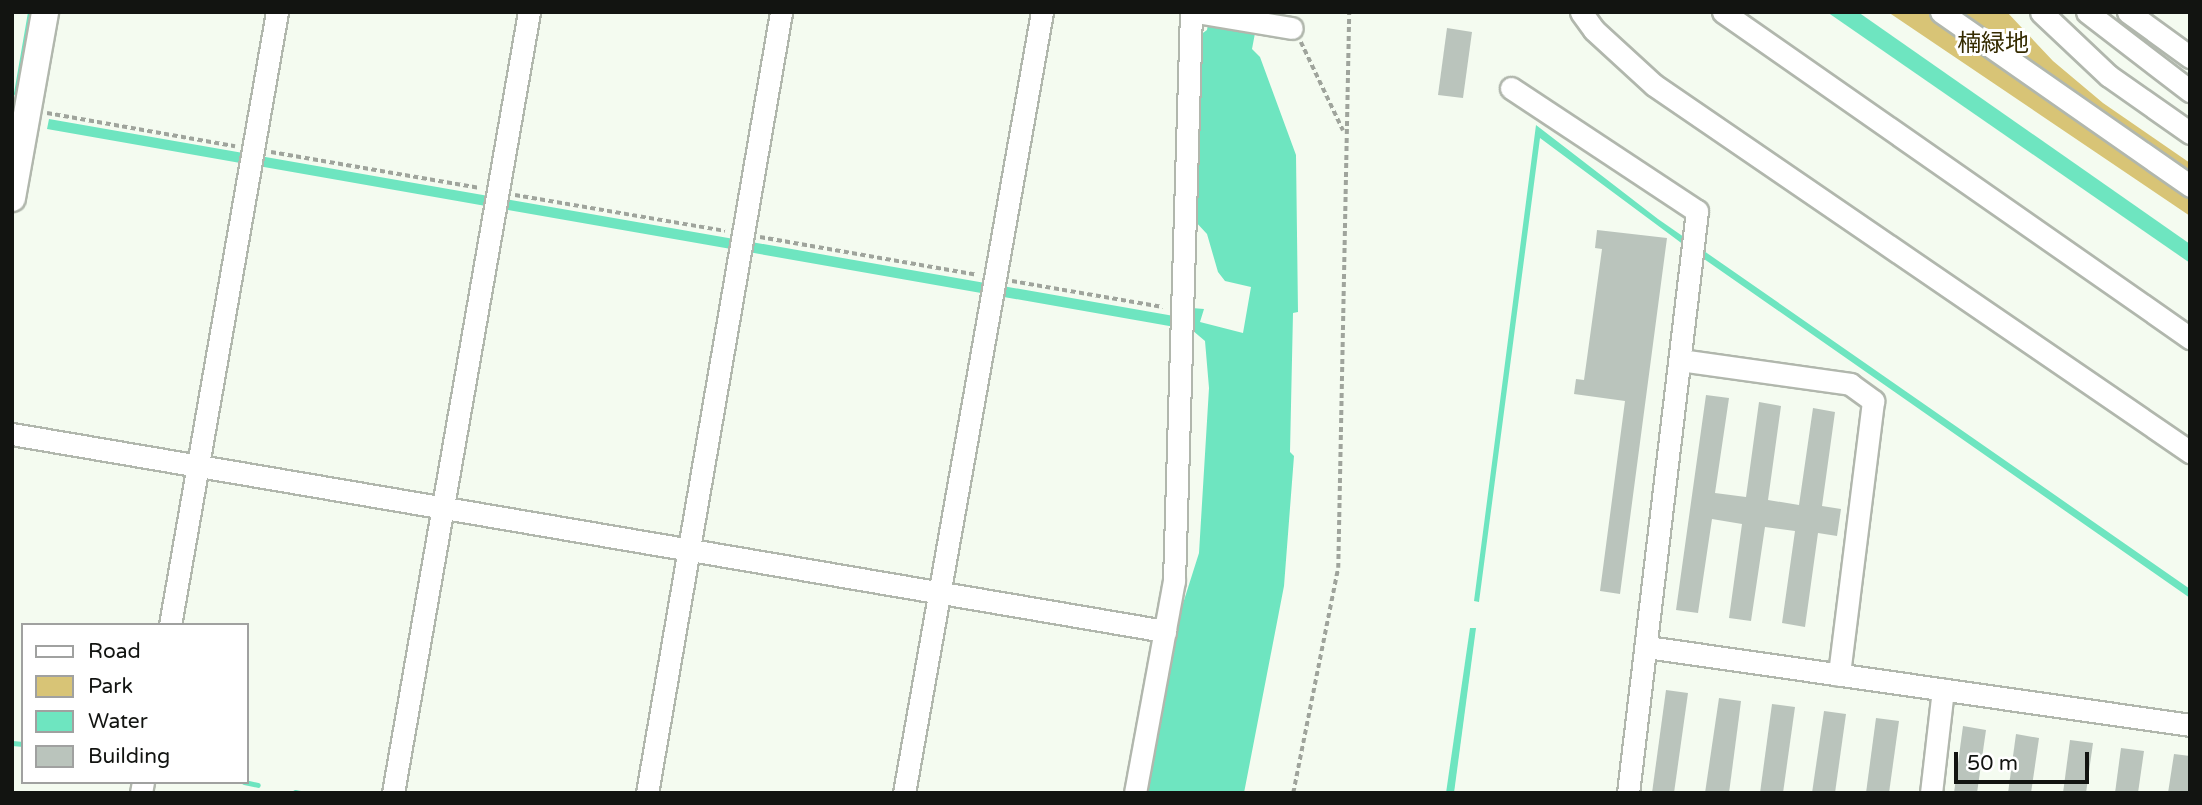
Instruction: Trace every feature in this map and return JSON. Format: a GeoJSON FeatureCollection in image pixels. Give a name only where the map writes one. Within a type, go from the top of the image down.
{"type":"FeatureCollection","features":[{"type":"Feature","properties":{"kind":"main road"},"geometry":{"type":"LineString","coordinates":[[12,198],[45,12]]}},
{"type":"Feature","properties":{"kind":"street"},"geometry":{"type":"LineString","coordinates":[[170,623],[277,12]]}},
{"type":"Feature","properties":{"kind":"street"},"geometry":{"type":"LineString","coordinates":[[393,793],[529,12]]}},
{"type":"Feature","properties":{"kind":"street"},"geometry":{"type":"LineString","coordinates":[[646,793],[781,12]]}},
{"type":"Feature","properties":{"kind":"street"},"geometry":{"type":"LineString","coordinates":[[904,793],[1042,12]]}},
{"type":"Feature","properties":{"kind":"street"},"geometry":{"type":"LineString","coordinates":[[1581,12],[1594,30],[1654,85],[2190,452]]}},
{"type":"Feature","properties":{"kind":"street"},"geometry":{"type":"LineString","coordinates":[[1723,12],[2190,338]]}},
{"type":"Feature","properties":{"kind":"street"},"geometry":{"type":"LineString","coordinates":[[2041,12],[2109,76],[2190,133]]}},
{"type":"Feature","properties":{"kind":"street"},"geometry":{"type":"LineString","coordinates":[[2087,12],[2190,91]]}},
{"type":"Feature","properties":{"kind":"street"},"geometry":{"type":"LineString","coordinates":[[2128,12],[2190,57]]}},
{"type":"Feature","properties":{"kind":"street"},"geometry":{"type":"LineString","coordinates":[[1135,793],[1174,581],[1182,318],[1196,13],[1283,27]]}},
{"type":"Feature","properties":{"kind":"street"},"geometry":{"type":"LineString","coordinates":[[1946,14],[2190,186]]}},
{"type":"Feature","properties":{"kind":"street"},"geometry":{"type":"LineString","coordinates":[[1511,88],[1698,211],[1628,793]]}},
{"type":"Feature","properties":{"kind":"street"},"geometry":{"type":"LineString","coordinates":[[1680,360],[1850,384],[1873,401],[1839,675]]}},
{"type":"Feature","properties":{"kind":"street"},"geometry":{"type":"LineString","coordinates":[[12,434],[1165,631]]}},
{"type":"Feature","properties":{"kind":"street"},"geometry":{"type":"LineString","coordinates":[[1647,647],[2190,724]]}},
{"type":"Feature","properties":{"kind":"street"},"geometry":{"type":"LineString","coordinates":[[1931,793],[1943,690]]}},
{"type":"Feature","properties":{"kind":"path"},"geometry":{"type":"LineString","coordinates":[[1293,793],[1338,568],[1349,12]]}},
{"type":"Feature","properties":{"kind":"path"},"geometry":{"type":"LineString","coordinates":[[1283,27],[1317,68],[1345,133]]}},
{"type":"Feature","properties":{"kind":"path"},"geometry":{"type":"LineString","coordinates":[[28,110],[252,156],[1182,318]]}},
{"type":"Feature","properties":{"kind":"green space","name":"楠緑地"},"geometry":{"type":"Polygon","coordinates":[[[1888,12],[2007,12],[2053,61],[2103,103],[2190,163],[2190,216],[1888,12]]]}},
{"type":"Feature","properties":{"kind":"water"},"geometry":{"type":"Polygon","coordinates":[[[1210,12],[1259,12],[1252,49],[1260,57],[1296,155],[1298,312],[1293,313],[1290,452],[1294,456],[1284,586],[1244,793],[1146,793],[1173,635],[1199,553],[1209,388],[1205,341],[1192,330],[47,129],[49,119],[1191,319],[1192,308],[1204,309],[1200,322],[1243,333],[1251,287],[1225,281],[1218,272],[1207,234],[1194,220],[1200,35],[1207,30],[1210,12]]]}},
{"type":"Feature","properties":{"kind":"water"},"geometry":{"type":"Polygon","coordinates":[[[1827,12],[1858,12],[2190,244],[2190,263],[1827,12]]]}},
{"type":"Feature","properties":{"kind":"water"},"geometry":{"type":"Polygon","coordinates":[[[1536,125],[1658,219],[2190,589],[2190,598],[1684,245],[1540,138],[1479,602],[1474,601],[1536,125]]]}},
{"type":"Feature","properties":{"kind":"water"},"geometry":{"type":"Polygon","coordinates":[[[1470,628],[1476,628],[1454,793],[1446,793],[1470,628]]]}},
{"type":"Feature","properties":{"kind":"building"},"geometry":{"type":"Polygon","coordinates":[[[1447,28],[1472,32],[1463,98],[1438,95],[1447,28]]]}},
{"type":"Feature","properties":{"kind":"building"},"geometry":{"type":"Polygon","coordinates":[[[1597,230],[1667,238],[1620,594],[1600,591],[1625,401],[1574,394],[1576,379],[1584,380],[1602,249],[1595,248],[1597,230]]]}},
{"type":"Feature","properties":{"kind":"building"},"geometry":{"type":"Polygon","coordinates":[[[1706,395],[1729,398],[1715,493],[1746,497],[1759,402],[1781,406],[1768,500],[1799,505],[1813,408],[1835,412],[1822,506],[1841,509],[1837,536],[1818,533],[1805,627],[1782,623],[1795,531],[1765,527],[1751,621],[1729,618],[1742,524],[1712,519],[1698,613],[1676,610],[1706,395]]]}},
{"type":"Feature","properties":{"kind":"building"},"geometry":{"type":"Polygon","coordinates":[[[1666,690],[1688,693],[1674,793],[1652,793],[1666,690]]]}},
{"type":"Feature","properties":{"kind":"building"},"geometry":{"type":"Polygon","coordinates":[[[1719,698],[1741,701],[1729,793],[1705,793],[1719,698]]]}},
{"type":"Feature","properties":{"kind":"building"},"geometry":{"type":"Polygon","coordinates":[[[1772,704],[1795,707],[1783,793],[1760,793],[1772,704]]]}},
{"type":"Feature","properties":{"kind":"building"},"geometry":{"type":"Polygon","coordinates":[[[1824,711],[1846,714],[1835,793],[1812,793],[1824,711]]]}},
{"type":"Feature","properties":{"kind":"building"},"geometry":{"type":"Polygon","coordinates":[[[1876,718],[1899,721],[1889,793],[1866,793],[1876,718]]]}},
{"type":"Feature","properties":{"kind":"building"},"geometry":{"type":"Polygon","coordinates":[[[1963,726],[1986,730],[1977,793],[1954,793],[1963,726]]]}},
{"type":"Feature","properties":{"kind":"building"},"geometry":{"type":"Polygon","coordinates":[[[2016,734],[2039,738],[2031,793],[2008,793],[2016,734]]]}},
{"type":"Feature","properties":{"kind":"building"},"geometry":{"type":"Polygon","coordinates":[[[2070,740],[2093,743],[2086,793],[2063,793],[2070,740]]]}},
{"type":"Feature","properties":{"kind":"building"},"geometry":{"type":"Polygon","coordinates":[[[2121,748],[2144,751],[2138,793],[2115,793],[2121,748]]]}},
{"type":"Feature","properties":{"kind":"building"},"geometry":{"type":"Polygon","coordinates":[[[2174,754],[2190,756],[2190,793],[2168,793],[2174,754]]]}},
{"type":"Feature","properties":{"kind":"waterway"},"geometry":{"type":"LineString","coordinates":[[16,93],[30,12]]}},
{"type":"Feature","properties":{"kind":"waterway"},"geometry":{"type":"LineString","coordinates":[[12,743],[21,744]]}},
{"type":"Feature","properties":{"kind":"waterway"},"geometry":{"type":"LineString","coordinates":[[248,783],[258,785]]}},
{"type":"Feature","properties":{"kind":"waterway"},"geometry":{"type":"LineString","coordinates":[[295,792],[300,793]]}}]}
